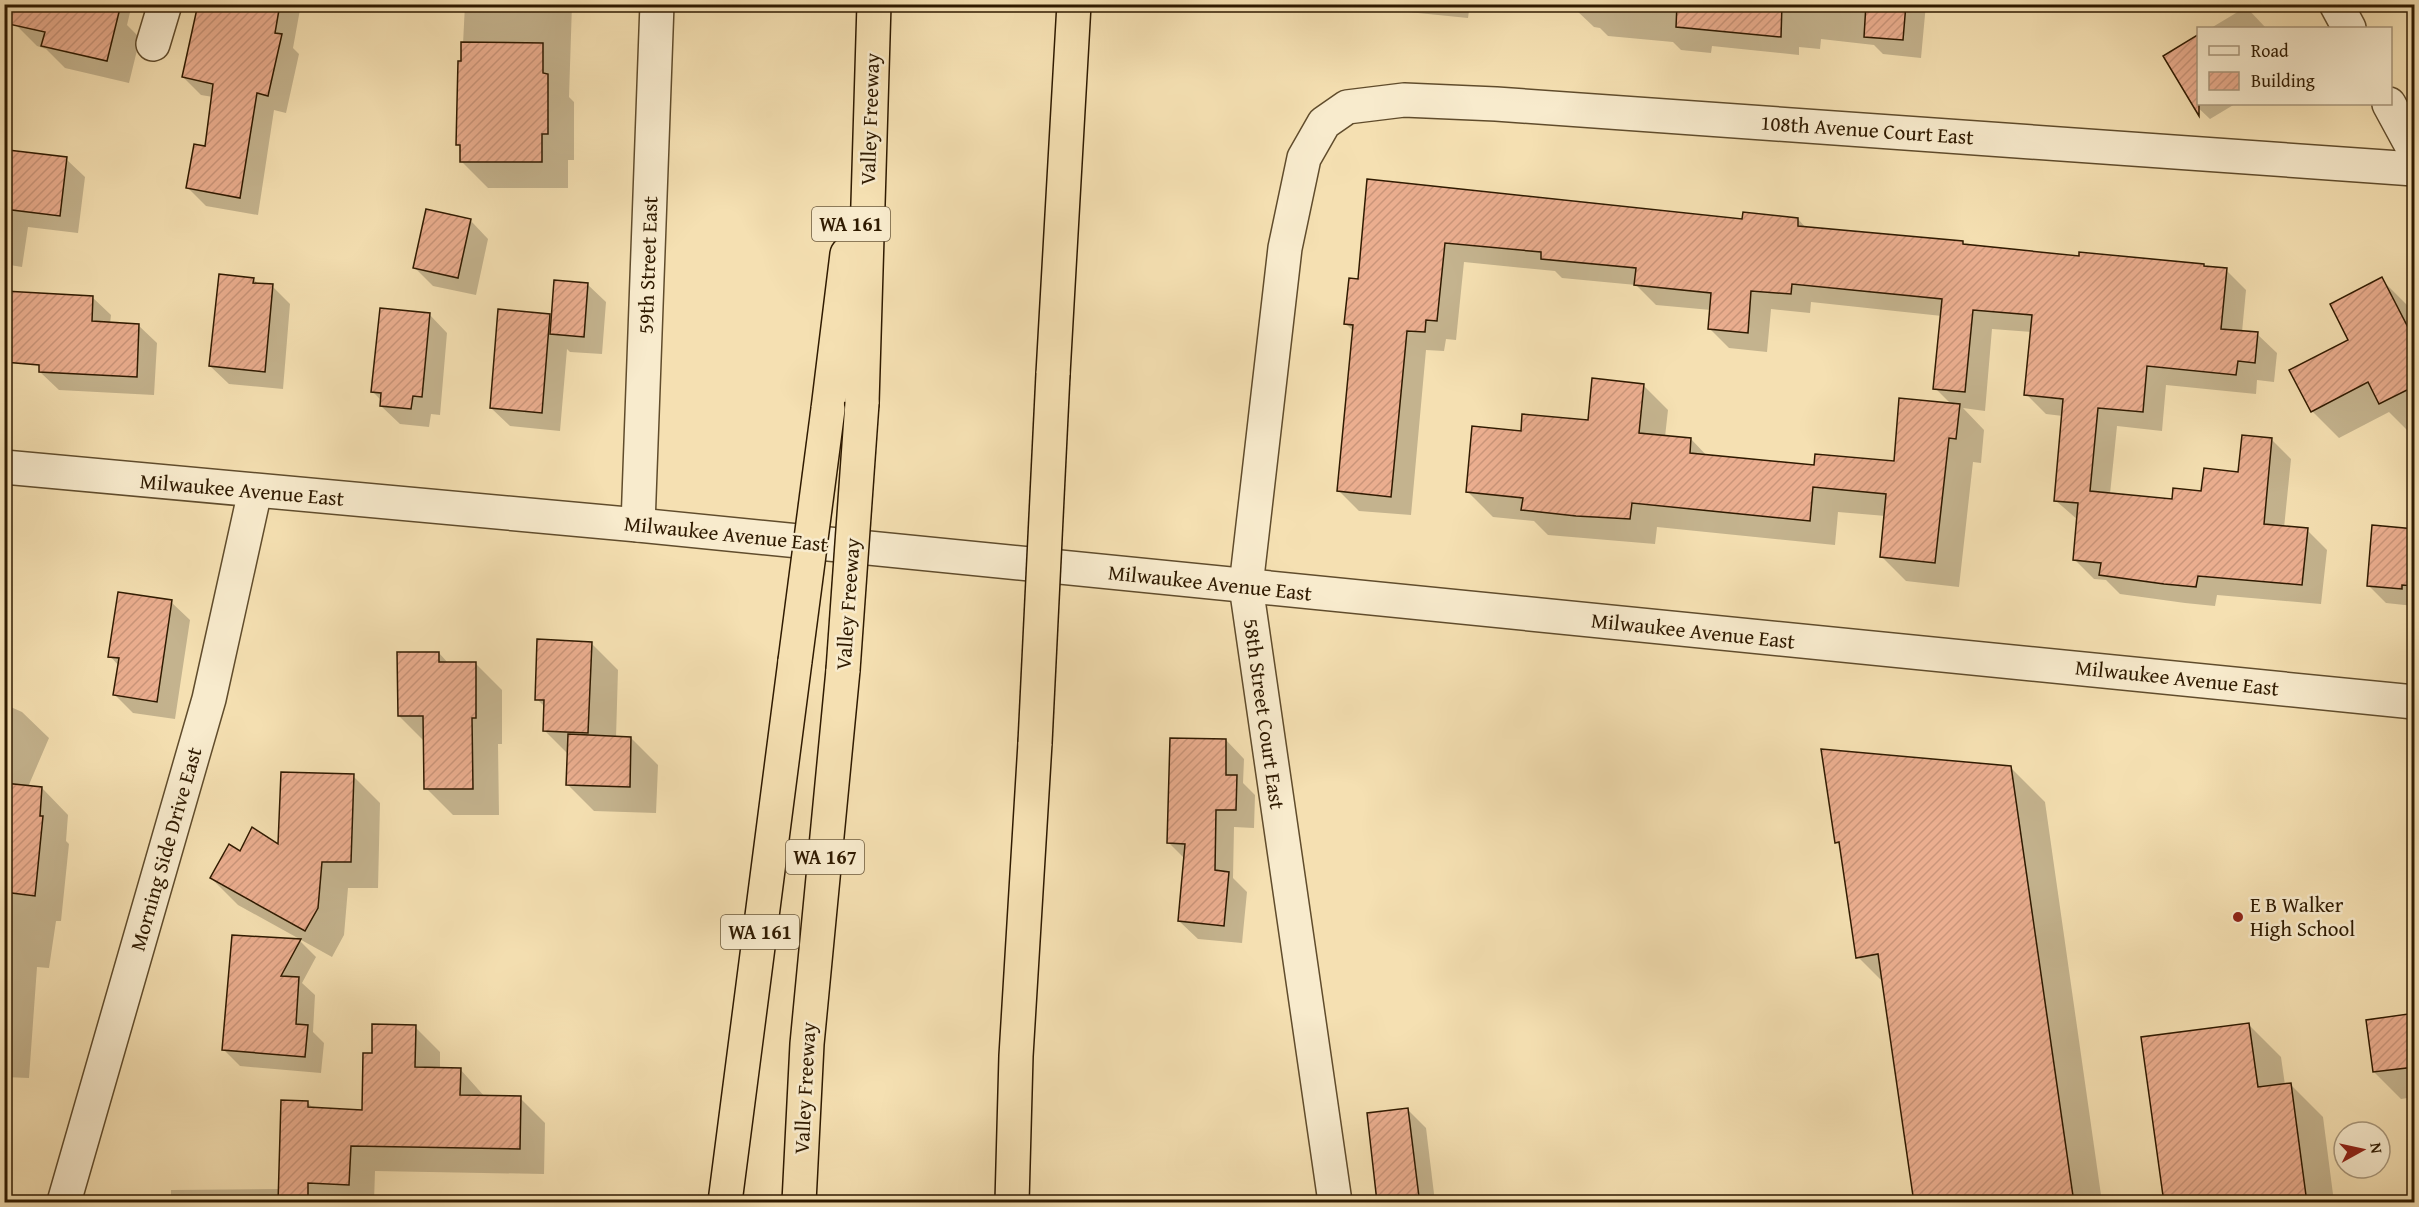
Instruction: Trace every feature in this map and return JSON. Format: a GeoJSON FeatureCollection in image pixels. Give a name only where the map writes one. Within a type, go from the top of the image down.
{"type":"FeatureCollection","features":[{"type":"Feature","properties":{"kind":"highway","name":"Valley Freeway"},"geometry":{"type":"LineString","coordinates":[[799,1203],[807,1044],[843,670],[862,404],[874,4]]}},
{"type":"Feature","properties":{"kind":"highway"},"geometry":{"type":"LineString","coordinates":[[1011,1203],[1016,1056],[1074,4]]}},
{"type":"Feature","properties":{"kind":"highway","name":"WA 161"},"geometry":{"type":"LineString","coordinates":[[725,1203],[828,410],[873,38]]}},
{"type":"Feature","properties":{"kind":"street"},"geometry":{"type":"LineString","coordinates":[[153,44],[165,4]]}},
{"type":"Feature","properties":{"kind":"street","name":"59th Street East"},"geometry":{"type":"LineString","coordinates":[[638,525],[657,4]]}},
{"type":"Feature","properties":{"kind":"street"},"geometry":{"type":"LineString","coordinates":[[2336,4],[2348,27]]}},
{"type":"Feature","properties":{"kind":"street","name":"108th Avenue Court East"},"geometry":{"type":"LineString","coordinates":[[1324,123],[1347,107],[1374,102],[1416,101],[2415,169]]}},
{"type":"Feature","properties":{"kind":"street"},"geometry":{"type":"LineString","coordinates":[[2390,105],[2415,150]]}},
{"type":"Feature","properties":{"kind":"street","name":"58th Street Court East"},"geometry":{"type":"LineString","coordinates":[[1324,123],[1304,158],[1285,248],[1246,586],[1335,1203]]}},
{"type":"Feature","properties":{"kind":"street","name":"Milwaukee Avenue East"},"geometry":{"type":"LineString","coordinates":[[4,467],[255,492],[638,525],[2415,702]]}},
{"type":"Feature","properties":{"kind":"street","name":"Morning Side Drive East"},"geometry":{"type":"LineString","coordinates":[[64,1203],[209,699],[255,492]]}},
{"type":"Feature","properties":{"kind":"building"},"geometry":{"type":"Polygon","coordinates":[[[4,4],[121,4],[107,61],[41,46],[45,32],[4,23],[4,4]]]}},
{"type":"Feature","properties":{"kind":"building"},"geometry":{"type":"Polygon","coordinates":[[[198,4],[280,4],[275,33],[282,34],[268,96],[257,93],[240,198],[186,188],[194,144],[205,146],[213,84],[182,77],[198,4]]]}},
{"type":"Feature","properties":{"kind":"building"},"geometry":{"type":"Polygon","coordinates":[[[1677,4],[1782,4],[1781,37],[1676,27],[1677,4]]]}},
{"type":"Feature","properties":{"kind":"building"},"geometry":{"type":"Polygon","coordinates":[[[1866,4],[1906,4],[1903,40],[1864,37],[1866,4]]]}},
{"type":"Feature","properties":{"kind":"building"},"geometry":{"type":"Polygon","coordinates":[[[2197,35],[2199,116],[2163,56],[2197,35]]]}},
{"type":"Feature","properties":{"kind":"building"},"geometry":{"type":"Polygon","coordinates":[[[461,42],[543,43],[543,73],[548,74],[548,134],[542,134],[542,162],[460,162],[460,145],[456,145],[458,61],[461,61],[461,42]]]}},
{"type":"Feature","properties":{"kind":"building"},"geometry":{"type":"Polygon","coordinates":[[[8,150],[67,157],[60,216],[4,209],[8,150]]]}},
{"type":"Feature","properties":{"kind":"building"},"geometry":{"type":"Polygon","coordinates":[[[1367,179],[1742,219],[1743,212],[1798,218],[1798,226],[1963,241],[1963,244],[2079,256],[2079,252],[2227,268],[2221,329],[2258,332],[2255,363],[2238,361],[2236,375],[2147,366],[2143,412],[2098,408],[2090,491],[2172,499],[2173,488],[2201,491],[2204,468],[2238,472],[2242,435],[2272,438],[2264,524],[2308,528],[2302,585],[2198,576],[2196,587],[2164,584],[2099,575],[2101,563],[2073,560],[2078,503],[2054,501],[2063,399],[2024,395],[2032,315],[1973,310],[1965,392],[1933,389],[1942,299],[1792,284],[1791,294],[1751,291],[1748,333],[1708,329],[1711,293],[1634,285],[1636,268],[1541,259],[1541,252],[1445,243],[1437,321],[1426,320],[1425,332],[1407,331],[1391,497],[1337,491],[1353,325],[1344,324],[1349,278],[1358,279],[1367,179]]]}},
{"type":"Feature","properties":{"kind":"building"},"geometry":{"type":"Polygon","coordinates":[[[426,209],[471,219],[458,278],[413,268],[426,209]]]}},
{"type":"Feature","properties":{"kind":"building"},"geometry":{"type":"Polygon","coordinates":[[[219,274],[254,278],[253,283],[273,284],[265,372],[209,366],[219,274]]]}},
{"type":"Feature","properties":{"kind":"building"},"geometry":{"type":"Polygon","coordinates":[[[2382,277],[2415,341],[2415,386],[2379,404],[2368,382],[2311,412],[2289,370],[2348,340],[2330,304],[2382,277]]]}},
{"type":"Feature","properties":{"kind":"building"},"geometry":{"type":"Polygon","coordinates":[[[554,280],[588,283],[584,337],[550,334],[554,280]]]}},
{"type":"Feature","properties":{"kind":"building"},"geometry":{"type":"Polygon","coordinates":[[[4,291],[93,296],[92,321],[139,324],[137,377],[39,372],[39,365],[4,362],[4,291]]]}},
{"type":"Feature","properties":{"kind":"building"},"geometry":{"type":"Polygon","coordinates":[[[380,308],[430,313],[422,397],[413,396],[411,409],[380,406],[381,393],[371,392],[380,308]]]}},
{"type":"Feature","properties":{"kind":"building"},"geometry":{"type":"Polygon","coordinates":[[[498,309],[550,314],[542,413],[490,408],[498,309]]]}},
{"type":"Feature","properties":{"kind":"building"},"geometry":{"type":"Polygon","coordinates":[[[1592,378],[1644,384],[1639,433],[1691,438],[1690,453],[1814,465],[1815,454],[1894,461],[1899,398],[1960,404],[1956,439],[1949,438],[1935,563],[1880,557],[1886,494],[1813,487],[1810,521],[1632,503],[1630,519],[1576,516],[1521,510],[1523,498],[1466,492],[1472,426],[1521,431],[1522,414],[1588,420],[1592,378]]]}},
{"type":"Feature","properties":{"kind":"building"},"geometry":{"type":"Polygon","coordinates":[[[2372,525],[2415,529],[2415,586],[2402,585],[2402,589],[2367,586],[2372,525]]]}},
{"type":"Feature","properties":{"kind":"building"},"geometry":{"type":"Polygon","coordinates":[[[118,592],[172,600],[157,702],[113,695],[119,658],[108,657],[118,592]]]}},
{"type":"Feature","properties":{"kind":"building"},"geometry":{"type":"Polygon","coordinates":[[[537,639],[592,642],[588,733],[543,731],[544,700],[535,700],[537,639]]]}},
{"type":"Feature","properties":{"kind":"building"},"geometry":{"type":"Polygon","coordinates":[[[397,652],[439,652],[439,662],[476,662],[476,718],[472,718],[473,789],[424,789],[423,716],[398,716],[397,652]]]}},
{"type":"Feature","properties":{"kind":"building"},"geometry":{"type":"Polygon","coordinates":[[[568,734],[631,737],[630,787],[566,785],[568,734]]]}},
{"type":"Feature","properties":{"kind":"building"},"geometry":{"type":"Polygon","coordinates":[[[1170,738],[1226,739],[1226,775],[1237,775],[1236,810],[1216,810],[1215,870],[1229,872],[1224,926],[1178,921],[1185,844],[1167,843],[1170,738]]]}},
{"type":"Feature","properties":{"kind":"building"},"geometry":{"type":"Polygon","coordinates":[[[1821,749],[2011,766],[2074,1203],[1914,1203],[1878,954],[1856,958],[1839,842],[1835,843],[1821,749]]]}},
{"type":"Feature","properties":{"kind":"building"},"geometry":{"type":"Polygon","coordinates":[[[281,772],[354,774],[351,862],[322,862],[318,908],[305,931],[210,878],[229,844],[240,851],[252,827],[278,844],[281,772]]]}},
{"type":"Feature","properties":{"kind":"building"},"geometry":{"type":"Polygon","coordinates":[[[4,783],[42,787],[40,816],[43,816],[35,896],[4,892],[4,783]]]}},
{"type":"Feature","properties":{"kind":"building"},"geometry":{"type":"Polygon","coordinates":[[[232,935],[301,939],[281,976],[299,977],[296,1024],[308,1025],[305,1057],[222,1050],[232,935]]]}},
{"type":"Feature","properties":{"kind":"building"},"geometry":{"type":"Polygon","coordinates":[[[2415,1013],[2415,1067],[2373,1072],[2366,1020],[2415,1013]]]}},
{"type":"Feature","properties":{"kind":"building"},"geometry":{"type":"Polygon","coordinates":[[[2249,1023],[2258,1087],[2291,1083],[2307,1203],[2164,1203],[2141,1037],[2249,1023]]]}},
{"type":"Feature","properties":{"kind":"building"},"geometry":{"type":"Polygon","coordinates":[[[372,1024],[416,1025],[415,1067],[461,1068],[460,1095],[521,1096],[520,1149],[351,1146],[349,1185],[308,1183],[308,1203],[278,1203],[281,1100],[308,1101],[308,1107],[362,1110],[363,1053],[372,1053],[372,1024]]]}},
{"type":"Feature","properties":{"kind":"building"},"geometry":{"type":"Polygon","coordinates":[[[1408,1108],[1419,1197],[1377,1202],[1367,1113],[1408,1108]]]}},
{"type":"Feature","properties":{"kind":"place","name":"E B Walker High School"},"geometry":{"type":"Point","coordinates":[2238,917]}}]}
